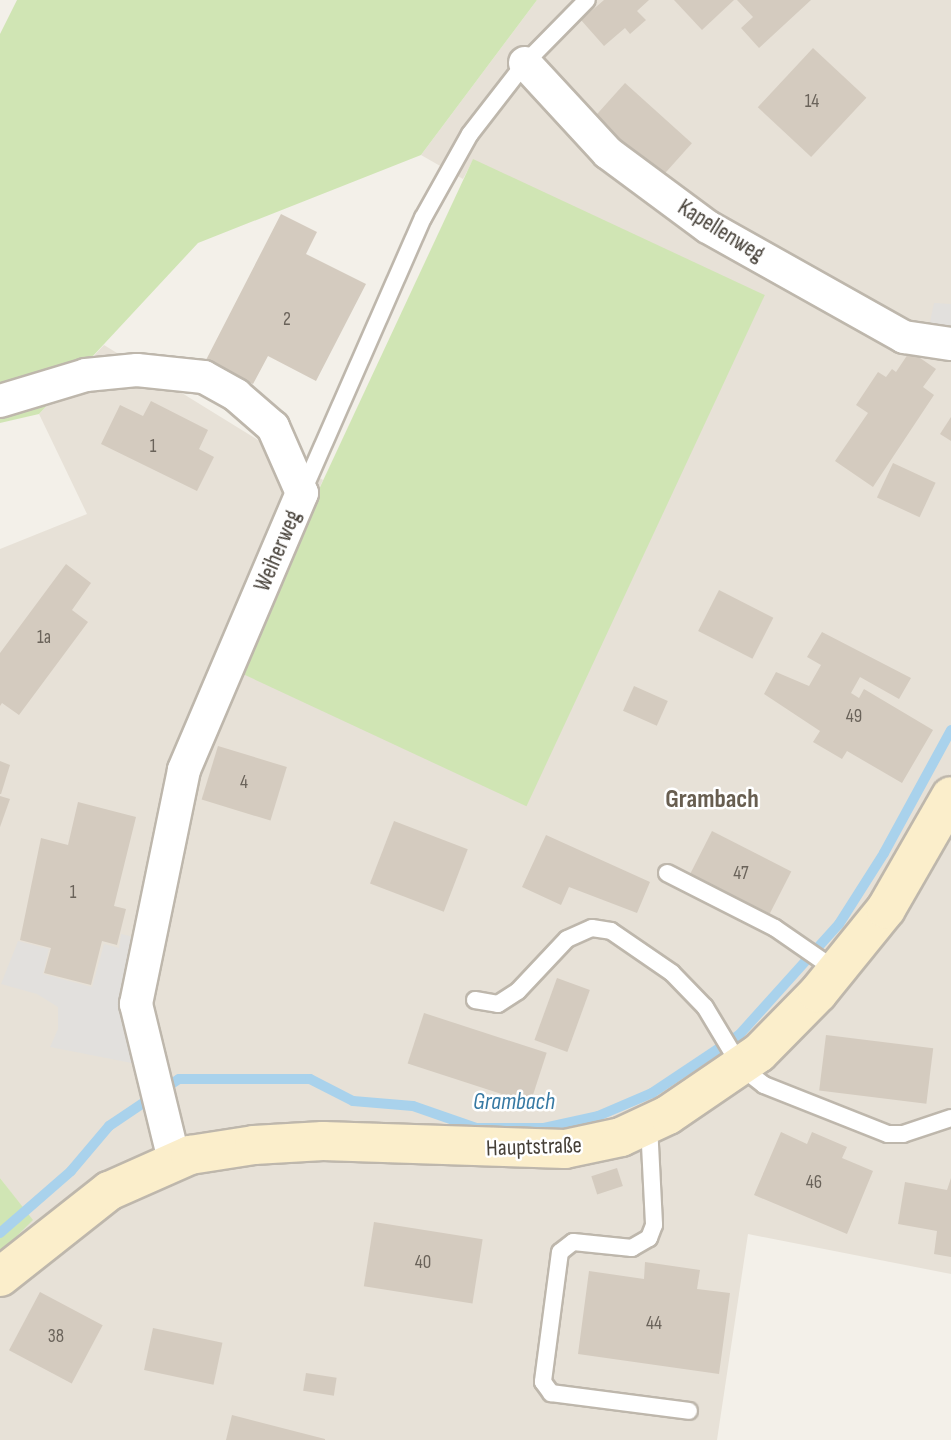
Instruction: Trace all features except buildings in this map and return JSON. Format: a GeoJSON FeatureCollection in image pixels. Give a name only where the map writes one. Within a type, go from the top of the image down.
{"type":"FeatureCollection","features":[{"type":"Feature","properties":{"kind":"main road","name":"Hauptstraße"},"geometry":{"type":"LineString","coordinates":[[0,1277],[80,1210],[141,1173],[174,1160],[254,1144],[323,1141],[565,1149],[603,1142],[649,1124],[736,1059],[787,1027],[830,966],[886,909],[951,796]]}},
{"type":"Feature","properties":{"kind":"street","name":"Kapellenweg"},"geometry":{"type":"LineString","coordinates":[[525,63],[608,153],[708,227],[904,337],[951,344]]}},
{"type":"Feature","properties":{"kind":"street"},"geometry":{"type":"LineString","coordinates":[[0,401],[86,375],[137,370],[204,377],[236,395],[273,427],[302,493]]}},
{"type":"Feature","properties":{"kind":"street","name":"Weiherweg"},"geometry":{"type":"LineString","coordinates":[[174,1160],[159,1109],[156,1074],[136,1004],[184,771],[302,493]]}},
{"type":"Feature","properties":{"kind":"lane","name":"Weiherweg"},"geometry":{"type":"LineString","coordinates":[[302,493],[423,218],[470,134],[525,63],[587,0]]}},
{"type":"Feature","properties":{"kind":"lane"},"geometry":{"type":"LineString","coordinates":[[667,873],[806,947],[830,966]]}},
{"type":"Feature","properties":{"kind":"lane"},"geometry":{"type":"LineString","coordinates":[[475,1000],[498,1004],[518,991],[567,939],[592,928],[611,931],[673,973],[718,1027],[736,1059],[764,1085],[888,1134],[903,1135],[951,1118]]}},
{"type":"Feature","properties":{"kind":"lane"},"geometry":{"type":"LineString","coordinates":[[649,1124],[654,1225],[649,1238],[632,1248],[564,1245],[560,1252],[543,1382],[551,1393],[689,1411]]}},
{"type":"Feature","properties":{"kind":"shaded area"},"geometry":{"type":"Polygon","coordinates":[[[537,0],[951,0],[951,1274],[748,1234],[717,1440],[0,1440],[0,1253],[32,1220],[0,1178],[0,549],[87,514],[39,414],[104,345],[323,480],[234,670],[764,296],[473,160],[463,179],[421,155],[537,0]]]}},
{"type":"Feature","properties":{"kind":"shaded area"},"geometry":{"type":"Polygon","coordinates":[[[934,303],[951,304],[951,334],[928,332],[934,303]]]}},
{"type":"Feature","properties":{"kind":"shaded area"},"geometry":{"type":"Polygon","coordinates":[[[121,934],[146,940],[147,1066],[50,1047],[58,1029],[58,1007],[37,994],[1,984],[18,941],[49,949],[43,974],[92,987],[104,944],[119,948],[121,934]]]}},
{"type":"Feature","properties":{"kind":"green space"},"geometry":{"type":"Polygon","coordinates":[[[17,0],[537,0],[421,155],[198,243],[39,414],[0,423],[0,34],[17,0]]]}},
{"type":"Feature","properties":{"kind":"green space"},"geometry":{"type":"Polygon","coordinates":[[[473,159],[765,295],[526,806],[235,670],[473,159]]]}},
{"type":"Feature","properties":{"kind":"green space"},"geometry":{"type":"Polygon","coordinates":[[[0,1178],[33,1220],[0,1253],[0,1178]]]}},
{"type":"Feature","properties":{"kind":"waterway","name":"Grambach"},"geometry":{"type":"LineString","coordinates":[[0,1233],[71,1171],[109,1126],[179,1079],[310,1079],[353,1101],[413,1106],[476,1128],[544,1128],[598,1116],[652,1093],[739,1035],[839,924],[884,853],[951,730]]}},
{"type":"Feature","properties":{"kind":"district","name":"Grambach"},"geometry":{"type":"Point","coordinates":[712,800]}}]}
